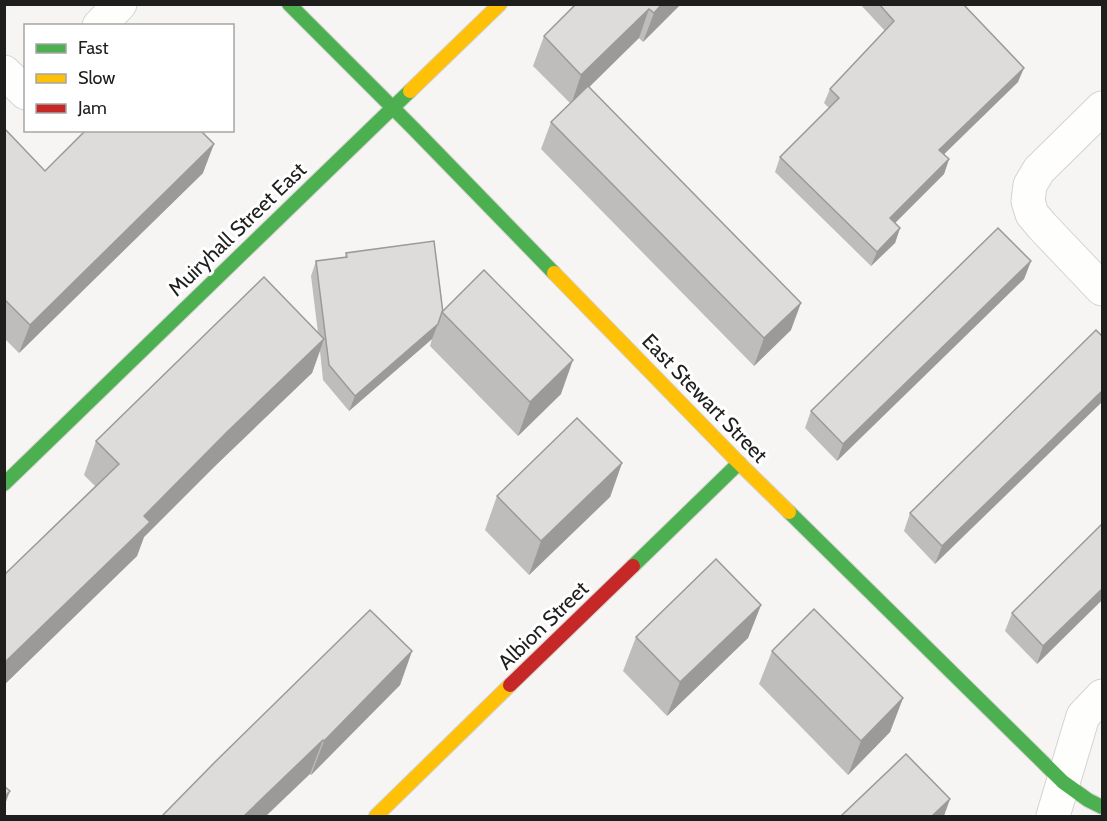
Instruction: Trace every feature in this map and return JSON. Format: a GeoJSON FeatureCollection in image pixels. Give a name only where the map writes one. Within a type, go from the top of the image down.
{"type":"FeatureCollection","features":[{"type":"Feature","properties":{"kind":"street"},"geometry":{"type":"LineString","coordinates":[[101,24],[120,4]]}},
{"type":"Feature","properties":{"kind":"street","name":"East Stewart Street"},"geometry":{"type":"LineString","coordinates":[[289,4],[739,463],[1063,782],[1102,807]]}},
{"type":"Feature","properties":{"kind":"street","name":"Muiryhall Street East"},"geometry":{"type":"LineString","coordinates":[[4,484],[500,4]]}},
{"type":"Feature","properties":{"kind":"street"},"geometry":{"type":"LineString","coordinates":[[4,72],[24,91]]}},
{"type":"Feature","properties":{"kind":"street"},"geometry":{"type":"LineString","coordinates":[[1102,108],[1039,170],[1030,185],[1028,201],[1032,214],[1037,220],[1102,289]]}},
{"type":"Feature","properties":{"kind":"street","name":"Albion Street"},"geometry":{"type":"LineString","coordinates":[[376,816],[739,463]]}},
{"type":"Feature","properties":{"kind":"street"},"geometry":{"type":"LineString","coordinates":[[1053,816],[1083,716],[1102,696]]}},
{"type":"Feature","properties":{"kind":"building"},"geometry":{"type":"Polygon","coordinates":[[[576,4],[662,4],[654,13],[649,9],[581,75],[544,36],[576,4]]]}},
{"type":"Feature","properties":{"kind":"building"},"geometry":{"type":"Polygon","coordinates":[[[879,4],[963,4],[1024,68],[939,150],[949,159],[890,218],[900,228],[877,252],[780,157],[839,98],[830,89],[894,21],[879,4]]]}},
{"type":"Feature","properties":{"kind":"building"},"geometry":{"type":"Polygon","coordinates":[[[588,86],[801,303],[764,338],[551,122],[588,86]]]}},
{"type":"Feature","properties":{"kind":"building"},"geometry":{"type":"Polygon","coordinates":[[[4,128],[45,171],[84,132],[202,132],[214,144],[30,325],[4,299],[4,128]]]}},
{"type":"Feature","properties":{"kind":"building"},"geometry":{"type":"Polygon","coordinates":[[[998,228],[1031,261],[843,444],[811,411],[998,228]]]}},
{"type":"Feature","properties":{"kind":"building"},"geometry":{"type":"Polygon","coordinates":[[[434,241],[443,313],[438,324],[355,396],[329,365],[316,261],[347,257],[346,253],[434,241]]]}},
{"type":"Feature","properties":{"kind":"building"},"geometry":{"type":"Polygon","coordinates":[[[484,270],[573,360],[530,402],[442,312],[484,270]]]}},
{"type":"Feature","properties":{"kind":"building"},"geometry":{"type":"Polygon","coordinates":[[[264,277],[324,339],[144,516],[150,522],[4,663],[4,575],[119,464],[96,441],[264,277]]]}},
{"type":"Feature","properties":{"kind":"building"},"geometry":{"type":"Polygon","coordinates":[[[1096,330],[1102,336],[1102,391],[942,546],[910,513],[1096,330]]]}},
{"type":"Feature","properties":{"kind":"building"},"geometry":{"type":"Polygon","coordinates":[[[577,418],[622,463],[541,541],[497,496],[577,418]]]}},
{"type":"Feature","properties":{"kind":"building"},"geometry":{"type":"Polygon","coordinates":[[[1102,524],[1102,589],[1043,646],[1012,613],[1102,524]]]}},
{"type":"Feature","properties":{"kind":"building"},"geometry":{"type":"Polygon","coordinates":[[[716,559],[761,605],[680,682],[636,637],[716,559]]]}},
{"type":"Feature","properties":{"kind":"building"},"geometry":{"type":"Polygon","coordinates":[[[814,609],[903,698],[861,741],[772,651],[814,609]]]}},
{"type":"Feature","properties":{"kind":"building"},"geometry":{"type":"Polygon","coordinates":[[[370,610],[412,651],[324,741],[244,816],[162,816],[215,762],[370,610]]]}},
{"type":"Feature","properties":{"kind":"building"},"geometry":{"type":"Polygon","coordinates":[[[906,754],[950,799],[932,816],[841,816],[906,754]]]}},
{"type":"Feature","properties":{"kind":"building"},"geometry":{"type":"Polygon","coordinates":[[[4,786],[10,791],[4,797],[4,786]]]}},
{"type":"Feature","properties":{"kind":"traffic: fast"},"geometry":{"type":"LineString","coordinates":[[289,4],[554,273]]}},
{"type":"Feature","properties":{"kind":"traffic: fast"},"geometry":{"type":"LineString","coordinates":[[4,484],[410,91]]}},
{"type":"Feature","properties":{"kind":"traffic: fast"},"geometry":{"type":"LineString","coordinates":[[633,566],[739,463]]}},
{"type":"Feature","properties":{"kind":"traffic: fast"},"geometry":{"type":"LineString","coordinates":[[789,512],[1063,782],[1102,807]]}},
{"type":"Feature","properties":{"kind":"traffic: slow"},"geometry":{"type":"LineString","coordinates":[[410,91],[500,4]]}},
{"type":"Feature","properties":{"kind":"traffic: slow"},"geometry":{"type":"LineString","coordinates":[[554,273],[789,512]]}},
{"type":"Feature","properties":{"kind":"traffic: slow"},"geometry":{"type":"LineString","coordinates":[[376,816],[510,685]]}},
{"type":"Feature","properties":{"kind":"traffic: jam"},"geometry":{"type":"LineString","coordinates":[[510,685],[633,566]]}}]}
